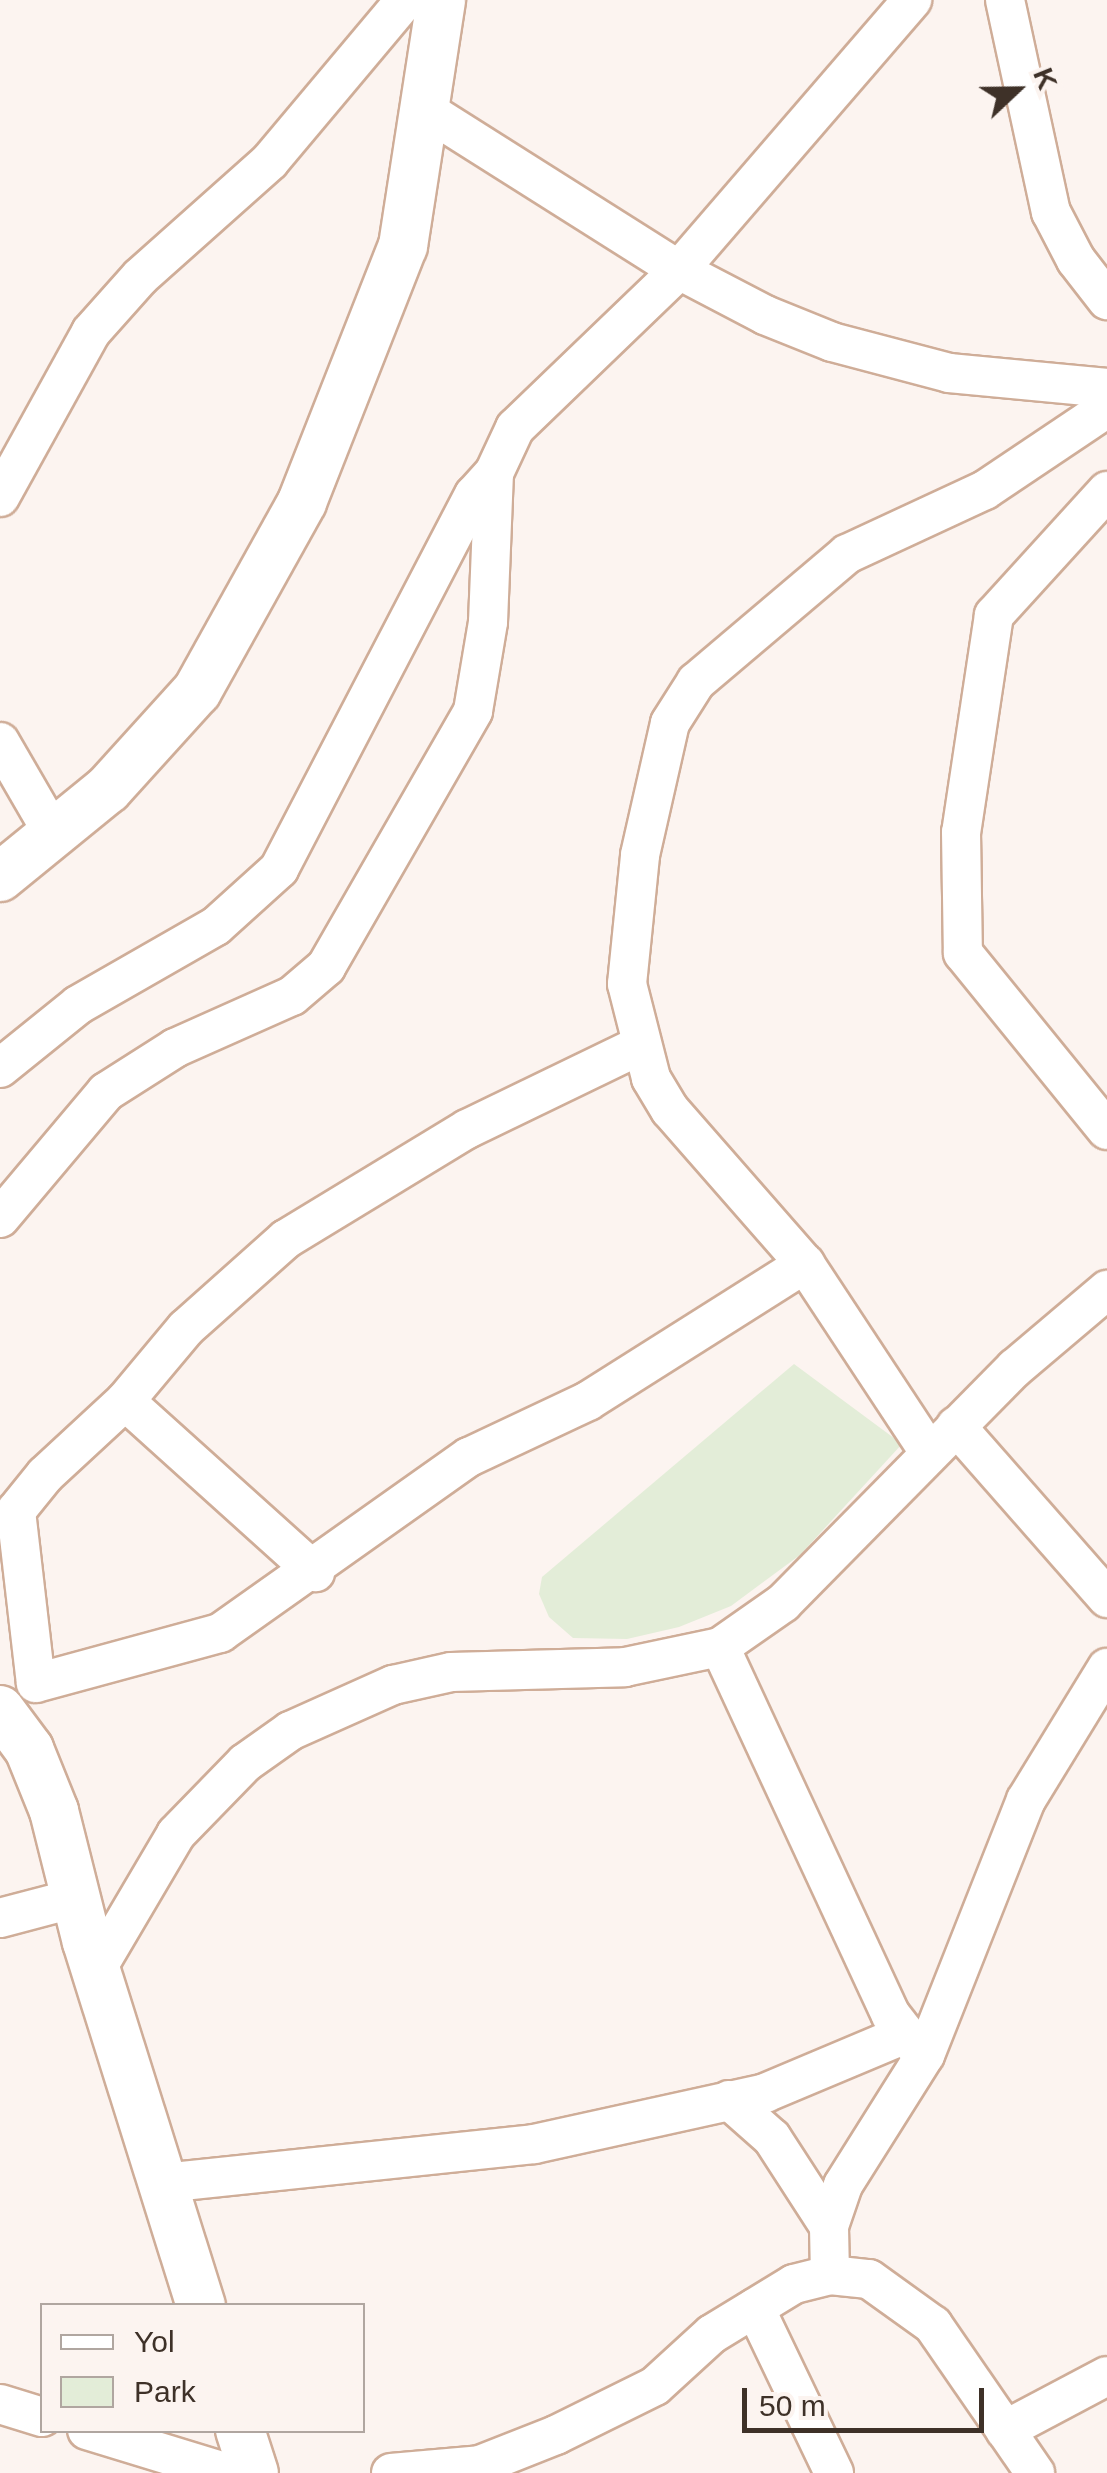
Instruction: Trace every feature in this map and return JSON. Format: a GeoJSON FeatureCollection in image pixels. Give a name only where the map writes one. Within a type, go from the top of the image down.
{"type":"FeatureCollection","features":[{"type":"Feature","properties":{"kind":"street"},"geometry":{"type":"LineString","coordinates":[[0,497],[90,332],[140,277],[270,161],[405,0]]}},
{"type":"Feature","properties":{"kind":"street"},"geometry":{"type":"LineString","coordinates":[[0,877],[108,789],[198,691],[302,502],[403,246],[441,0]]}},
{"type":"Feature","properties":{"kind":"street"},"geometry":{"type":"LineString","coordinates":[[0,1068],[78,1006],[216,926],[279,869],[474,495],[494,473],[515,428],[679,270],[912,0]]}},
{"type":"Feature","properties":{"kind":"street"},"geometry":{"type":"LineString","coordinates":[[1005,0],[1051,212],[1076,260],[1107,300]]}},
{"type":"Feature","properties":{"kind":"street"},"geometry":{"type":"LineString","coordinates":[[424,108],[679,270],[766,315],[892,360],[1004,380],[1107,388]]}},
{"type":"Feature","properties":{"kind":"street"},"geometry":{"type":"LineString","coordinates":[[929,1452],[804,1264],[670,1110],[639,1046],[627,953],[640,855],[680,702],[847,554],[985,490],[1107,408]]}},
{"type":"Feature","properties":{"kind":"street"},"geometry":{"type":"LineString","coordinates":[[0,1218],[106,1092],[175,1048],[292,996],[326,967],[474,712],[488,622],[494,473]]}},
{"type":"Feature","properties":{"kind":"street"},"geometry":{"type":"LineString","coordinates":[[1107,491],[994,616],[961,832],[963,953],[1107,1130]]}},
{"type":"Feature","properties":{"kind":"street"},"geometry":{"type":"LineString","coordinates":[[0,742],[54,835]]}},
{"type":"Feature","properties":{"kind":"street"},"geometry":{"type":"LineString","coordinates":[[200,2303],[96,1970],[54,1811],[13,1702],[16,1511],[125,1401],[186,1328],[286,1240],[467,1129],[639,1046]]}},
{"type":"Feature","properties":{"kind":"street"},"geometry":{"type":"LineString","coordinates":[[13,1702],[220,1633],[315,1572],[469,1457],[588,1400],[804,1264]]}},
{"type":"Feature","properties":{"kind":"street"},"geometry":{"type":"LineString","coordinates":[[96,1970],[148,1876],[209,1796],[290,1731],[341,1704],[451,1672],[624,1666],[720,1646],[784,1603],[929,1452],[1107,1290]]}},
{"type":"Feature","properties":{"kind":"street"},"geometry":{"type":"LineString","coordinates":[[125,1401],[315,1572]]}},
{"type":"Feature","properties":{"kind":"street"},"geometry":{"type":"LineString","coordinates":[[956,1426],[1107,1598]]}},
{"type":"Feature","properties":{"kind":"street"},"geometry":{"type":"LineString","coordinates":[[720,1646],[914,2045]]}},
{"type":"Feature","properties":{"kind":"street"},"geometry":{"type":"LineString","coordinates":[[830,2275],[829,2226],[843,2185],[914,2045],[1026,1800],[1107,1668]]}},
{"type":"Feature","properties":{"kind":"street"},"geometry":{"type":"LineString","coordinates":[[0,1918],[76,1898]]}},
{"type":"Feature","properties":{"kind":"street"},"geometry":{"type":"LineString","coordinates":[[162,2182],[534,2144],[765,2093],[914,2045]]}},
{"type":"Feature","properties":{"kind":"street"},"geometry":{"type":"LineString","coordinates":[[729,2100],[772,2138],[829,2226]]}},
{"type":"Feature","properties":{"kind":"street"},"geometry":{"type":"LineString","coordinates":[[391,2473],[537,2460],[655,2386],[712,2334],[794,2284],[830,2275],[868,2279],[933,2325],[1035,2473]]}},
{"type":"Feature","properties":{"kind":"street"},"geometry":{"type":"LineString","coordinates":[[755,2308],[834,2473]]}},
{"type":"Feature","properties":{"kind":"street"},"geometry":{"type":"LineString","coordinates":[[1006,2430],[1107,2376]]}},
{"type":"Feature","properties":{"kind":"street"},"geometry":{"type":"LineString","coordinates":[[0,2404],[40,2416]]}},
{"type":"Feature","properties":{"kind":"street"},"geometry":{"type":"LineString","coordinates":[[97,2433],[228,2473]]}},
{"type":"Feature","properties":{"kind":"street"},"geometry":{"type":"LineString","coordinates":[[241,2433],[254,2473]]}},
{"type":"Feature","properties":{"kind":"green space"},"geometry":{"type":"Polygon","coordinates":[[[794,1364],[902,1444],[800,1555],[731,1606],[679,1627],[627,1639],[573,1638],[549,1617],[539,1594],[542,1577],[794,1364]]]}}]}
